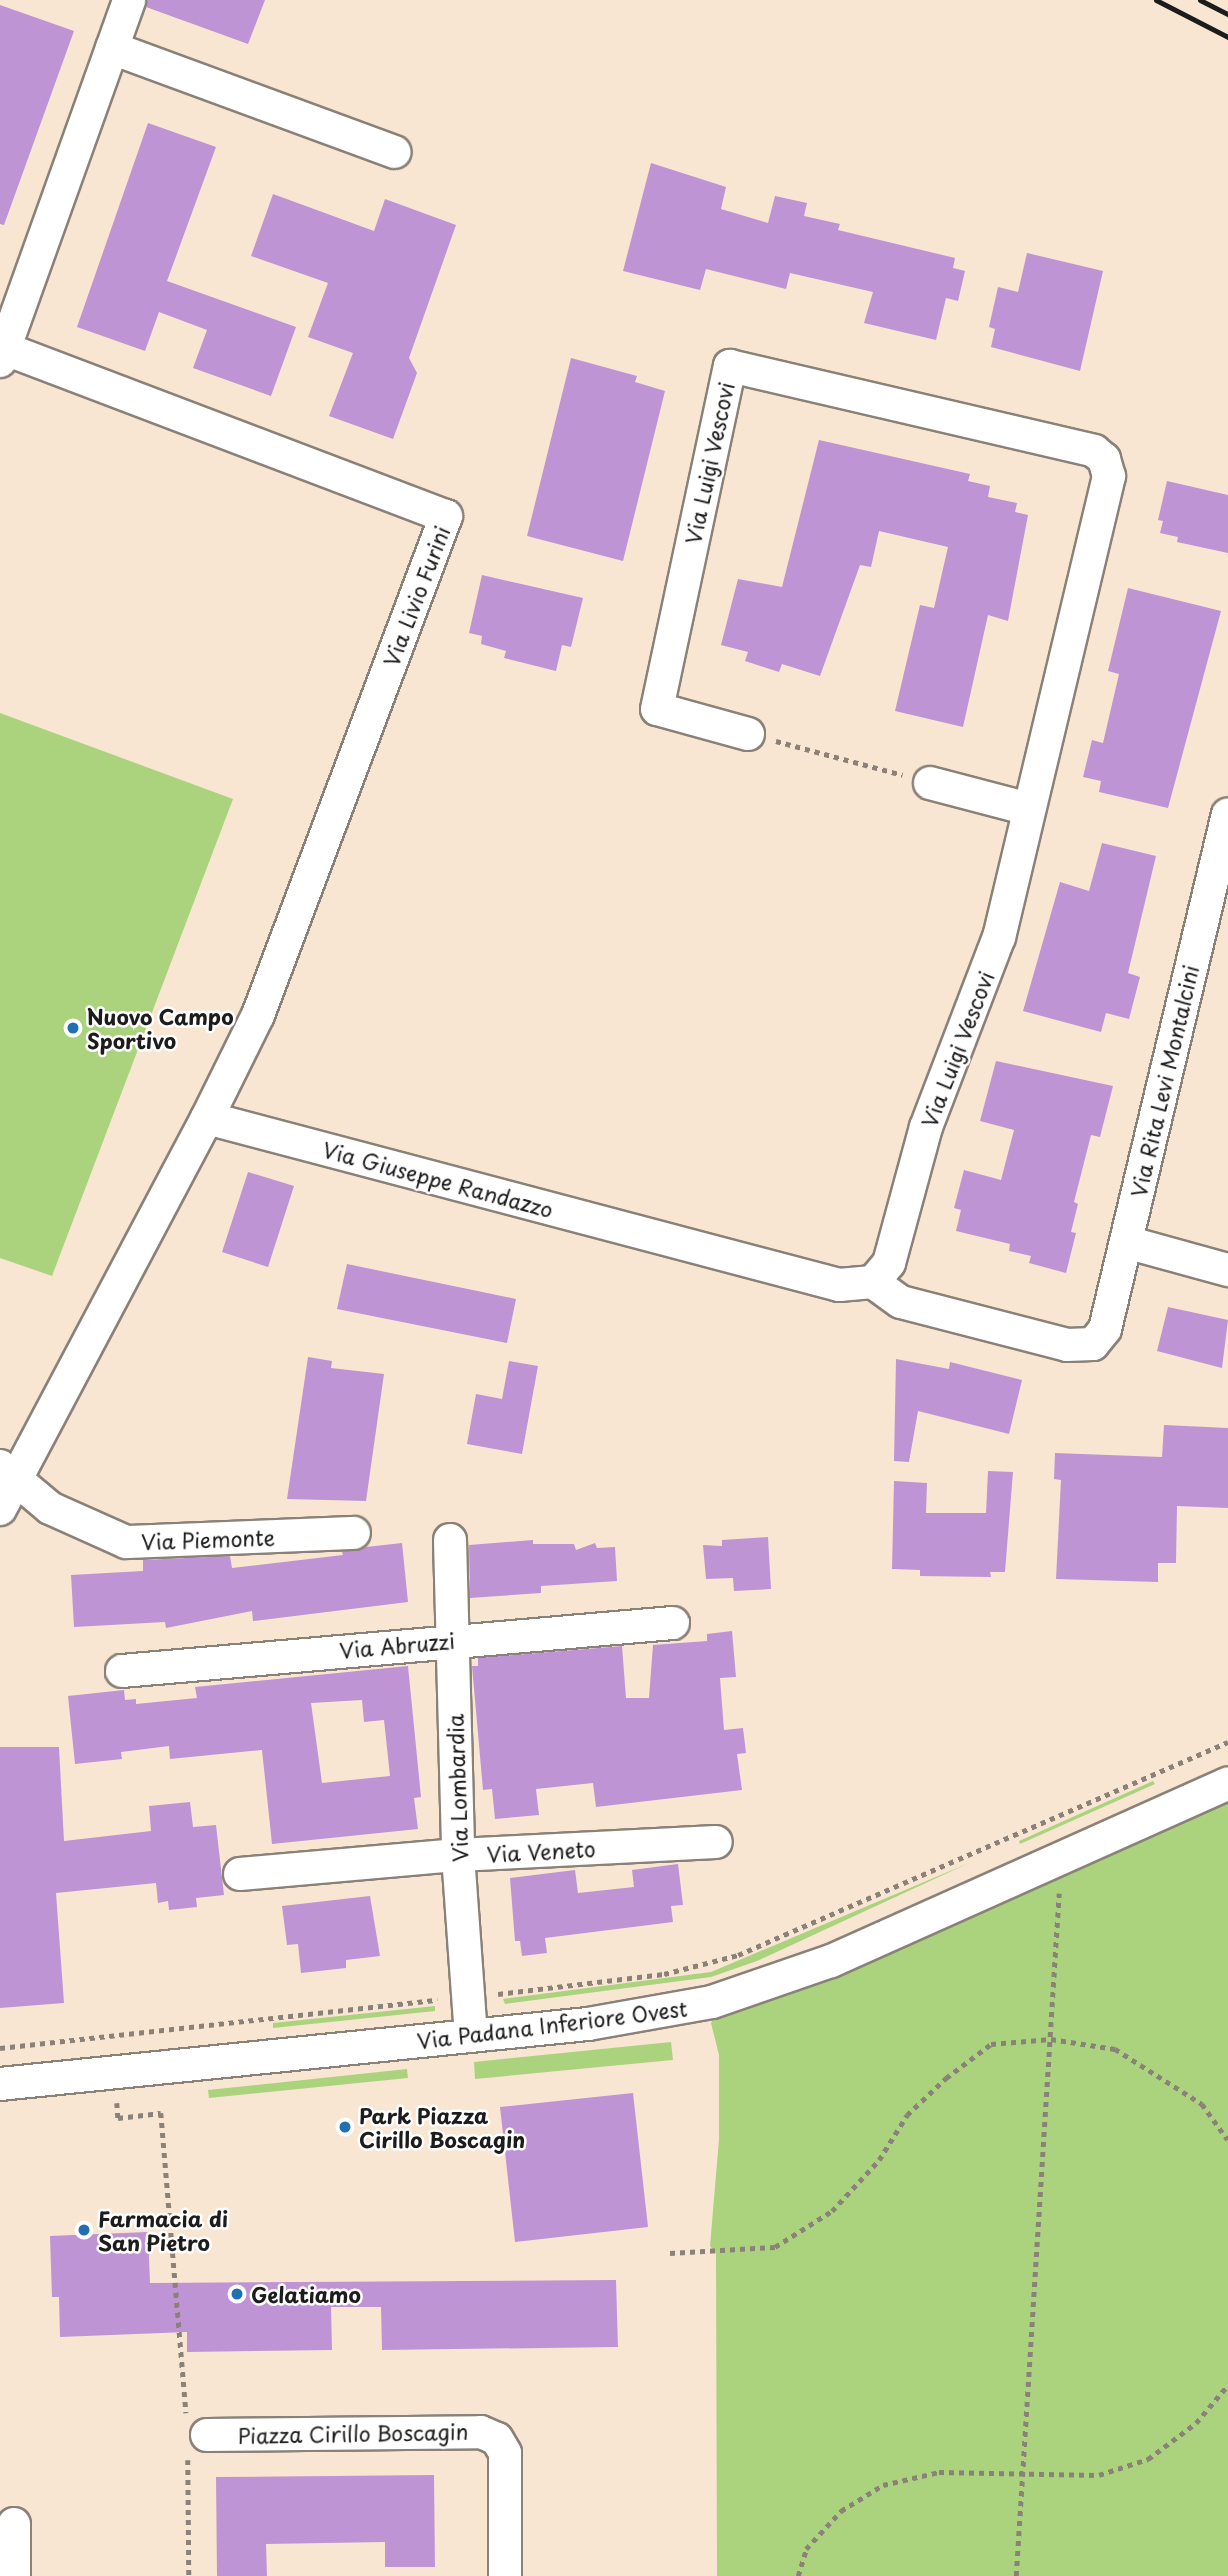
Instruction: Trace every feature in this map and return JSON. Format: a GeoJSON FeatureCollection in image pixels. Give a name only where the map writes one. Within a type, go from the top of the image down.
{"type":"FeatureCollection","features":[{"type":"Feature","properties":{"kind":"street"},"geometry":{"type":"LineString","coordinates":[[2,352],[129,0]]}},
{"type":"Feature","properties":{"kind":"street"},"geometry":{"type":"LineString","coordinates":[[112,48],[394,152]]}},
{"type":"Feature","properties":{"kind":"street","name":"Via Livio Furini"},"geometry":{"type":"LineString","coordinates":[[2,352],[446,516],[258,1015],[207,1118]]}},
{"type":"Feature","properties":{"kind":"street","name":"Via Luigi Vescovi"},"geometry":{"type":"LineString","coordinates":[[748,734],[657,709],[730,366],[1094,451],[1104,459],[1109,476],[999,937],[926,1127],[890,1263],[873,1282]]}},
{"type":"Feature","properties":{"kind":"street"},"geometry":{"type":"LineString","coordinates":[[930,783],[1029,809]]}},
{"type":"Feature","properties":{"kind":"street","name":"Via Rita Levi Montalcini"},"geometry":{"type":"LineString","coordinates":[[873,1282],[901,1302],[1077,1348],[1093,1344],[1105,1329],[1126,1242],[1215,930],[1228,814]]}},
{"type":"Feature","properties":{"kind":"street"},"geometry":{"type":"LineString","coordinates":[[0,1509],[7,1473],[207,1118]]}},
{"type":"Feature","properties":{"kind":"street","name":"Via Giuseppe Randazzo"},"geometry":{"type":"LineString","coordinates":[[207,1118],[839,1285],[873,1282]]}},
{"type":"Feature","properties":{"kind":"street"},"geometry":{"type":"LineString","coordinates":[[1126,1242],[1228,1270]]}},
{"type":"Feature","properties":{"kind":"street","name":"Via Piemonte"},"geometry":{"type":"LineString","coordinates":[[7,1473],[50,1508],[125,1542],[354,1533]]}},
{"type":"Feature","properties":{"kind":"street","name":"Via Lombardia"},"geometry":{"type":"LineString","coordinates":[[450,1540],[458,1855],[471,2035]]}},
{"type":"Feature","properties":{"kind":"street","name":"Via Abruzzi"},"geometry":{"type":"LineString","coordinates":[[122,1671],[453,1640],[673,1623]]}},
{"type":"Feature","properties":{"kind":"street","name":"Via Padana Inferiore Ovest"},"geometry":{"type":"LineString","coordinates":[[0,2084],[635,2017],[748,1992],[831,1961],[1228,1783]]}},
{"type":"Feature","properties":{"kind":"street","name":"Via Veneto"},"geometry":{"type":"LineString","coordinates":[[240,1874],[458,1855],[716,1842]]}},
{"type":"Feature","properties":{"kind":"street","name":"Piazza Cirillo Boscagin"},"geometry":{"type":"LineString","coordinates":[[206,2435],[481,2432],[497,2439],[505,2453],[505,2576]]}},
{"type":"Feature","properties":{"kind":"street"},"geometry":{"type":"LineString","coordinates":[[14,2524],[14,2576]]}},
{"type":"Feature","properties":{"kind":"path"},"geometry":{"type":"LineString","coordinates":[[748,734],[930,783]]}},
{"type":"Feature","properties":{"kind":"path"},"geometry":{"type":"LineString","coordinates":[[0,2048],[111,2033],[469,1997],[664,1974],[738,1955],[1228,1742]]}},
{"type":"Feature","properties":{"kind":"path"},"geometry":{"type":"LineString","coordinates":[[1016,2576],[1062,1857]]}},
{"type":"Feature","properties":{"kind":"path"},"geometry":{"type":"LineString","coordinates":[[111,2033],[118,2118],[161,2113],[173,2272]]}},
{"type":"Feature","properties":{"kind":"path"},"geometry":{"type":"LineString","coordinates":[[670,2253],[775,2247],[832,2211],[878,2160],[907,2115],[990,2044],[1051,2039],[1115,2049],[1202,2104],[1228,2140]]}},
{"type":"Feature","properties":{"kind":"path"},"geometry":{"type":"LineString","coordinates":[[798,2576],[806,2549],[841,2511],[883,2486],[939,2472],[1099,2475],[1148,2459],[1196,2423],[1228,2385]]}},
{"type":"Feature","properties":{"kind":"green space","name":"Nuovo Campo Sportivo"},"geometry":{"type":"Polygon","coordinates":[[[0,713],[233,799],[52,1276],[0,1258],[0,713]]]}},
{"type":"Feature","properties":{"kind":"green space"},"geometry":{"type":"Polygon","coordinates":[[[1153,1781],[1155,1784],[1020,1844],[1019,1841],[1153,1781]]]}},
{"type":"Feature","properties":{"kind":"green space"},"geometry":{"type":"Polygon","coordinates":[[[1228,1801],[1228,2576],[717,2576],[716,2254],[710,2246],[719,2139],[719,2055],[711,2023],[716,2015],[794,1992],[1228,1801]]]}},
{"type":"Feature","properties":{"kind":"green space"},"geometry":{"type":"Polygon","coordinates":[[[969,1863],[757,1961],[711,1977],[505,2004],[503,1999],[711,1972],[969,1863]]]}},
{"type":"Feature","properties":{"kind":"green space"},"geometry":{"type":"Polygon","coordinates":[[[435,2006],[435,2011],[273,2028],[273,2023],[435,2006]]]}},
{"type":"Feature","properties":{"kind":"green space"},"geometry":{"type":"Polygon","coordinates":[[[671,2042],[673,2060],[475,2079],[474,2062],[671,2042]]]}},
{"type":"Feature","properties":{"kind":"green space"},"geometry":{"type":"Polygon","coordinates":[[[407,2069],[408,2078],[209,2098],[208,2090],[407,2069]]]}},
{"type":"Feature","properties":{"kind":"building"},"geometry":{"type":"Polygon","coordinates":[[[147,0],[265,0],[248,44],[146,7],[147,0]]]}},
{"type":"Feature","properties":{"kind":"building"},"geometry":{"type":"Polygon","coordinates":[[[0,5],[74,31],[4,225],[0,224],[0,5]]]}},
{"type":"Feature","properties":{"kind":"building"},"geometry":{"type":"Polygon","coordinates":[[[148,123],[216,147],[167,281],[296,327],[271,396],[193,368],[207,330],[159,312],[145,351],[77,327],[148,123]]]}},
{"type":"Feature","properties":{"kind":"building"},"geometry":{"type":"Polygon","coordinates":[[[651,163],[726,187],[721,209],[768,223],[775,196],[807,203],[804,216],[840,224],[838,230],[955,258],[953,268],[965,271],[958,301],[946,298],[936,340],[864,323],[873,292],[790,273],[786,289],[706,269],[700,290],[623,271],[651,163]]]}},
{"type":"Feature","properties":{"kind":"building"},"geometry":{"type":"Polygon","coordinates":[[[273,194],[374,231],[385,199],[456,225],[409,358],[417,373],[393,439],[329,416],[353,353],[308,337],[328,283],[251,256],[273,194]]]}},
{"type":"Feature","properties":{"kind":"building"},"geometry":{"type":"Polygon","coordinates":[[[1027,253],[1103,271],[1080,371],[991,347],[995,329],[989,327],[998,287],[1018,292],[1027,253]]]}},
{"type":"Feature","properties":{"kind":"building"},"geometry":{"type":"Polygon","coordinates":[[[571,358],[637,376],[635,382],[665,391],[623,561],[527,536],[571,358]]]}},
{"type":"Feature","properties":{"kind":"building"},"geometry":{"type":"Polygon","coordinates":[[[819,440],[970,474],[968,481],[990,486],[988,497],[1017,503],[1015,512],[1028,515],[1008,621],[988,615],[963,727],[895,711],[920,605],[934,608],[948,547],[879,531],[871,567],[860,565],[820,676],[782,664],[779,672],[745,661],[748,652],[721,645],[738,579],[782,587],[819,440]]]}},
{"type":"Feature","properties":{"kind":"building"},"geometry":{"type":"Polygon","coordinates":[[[1167,481],[1228,495],[1228,553],[1177,542],[1178,537],[1160,533],[1163,521],[1158,520],[1167,481]]]}},
{"type":"Feature","properties":{"kind":"building"},"geometry":{"type":"Polygon","coordinates":[[[482,575],[583,598],[571,647],[562,645],[556,671],[504,658],[506,651],[481,644],[482,636],[469,633],[482,575]]]}},
{"type":"Feature","properties":{"kind":"building"},"geometry":{"type":"Polygon","coordinates":[[[1128,588],[1221,611],[1168,808],[1099,792],[1101,781],[1083,777],[1092,740],[1103,743],[1119,674],[1108,671],[1128,588]]]}},
{"type":"Feature","properties":{"kind":"building"},"geometry":{"type":"Polygon","coordinates":[[[1102,843],[1156,856],[1128,973],[1140,977],[1129,1019],[1106,1013],[1101,1032],[1023,1011],[1060,882],[1089,891],[1102,843]]]}},
{"type":"Feature","properties":{"kind":"building"},"geometry":{"type":"Polygon","coordinates":[[[996,1061],[1113,1086],[1100,1137],[1091,1135],[1074,1202],[1078,1204],[1071,1232],[1076,1233],[1066,1273],[1029,1263],[1031,1256],[1009,1251],[1010,1244],[956,1231],[961,1210],[954,1208],[964,1170],[1001,1180],[1014,1130],[980,1121],[996,1061]]]}},
{"type":"Feature","properties":{"kind":"building"},"geometry":{"type":"Polygon","coordinates":[[[248,1172],[294,1186],[268,1267],[222,1252],[248,1172]]]}},
{"type":"Feature","properties":{"kind":"building"},"geometry":{"type":"Polygon","coordinates":[[[347,1264],[516,1299],[507,1343],[337,1309],[347,1264]]]}},
{"type":"Feature","properties":{"kind":"building"},"geometry":{"type":"Polygon","coordinates":[[[1168,1307],[1228,1320],[1222,1368],[1157,1351],[1168,1307]]]}},
{"type":"Feature","properties":{"kind":"building"},"geometry":{"type":"Polygon","coordinates":[[[308,1357],[332,1361],[331,1368],[384,1374],[366,1501],[287,1499],[308,1357]]]}},
{"type":"Feature","properties":{"kind":"building"},"geometry":{"type":"Polygon","coordinates":[[[896,1359],[949,1369],[950,1362],[1022,1380],[1009,1434],[918,1411],[909,1462],[894,1461],[896,1359]]]}},
{"type":"Feature","properties":{"kind":"building"},"geometry":{"type":"Polygon","coordinates":[[[509,1361],[538,1366],[522,1454],[467,1444],[476,1394],[502,1399],[509,1361]]]}},
{"type":"Feature","properties":{"kind":"building"},"geometry":{"type":"Polygon","coordinates":[[[1164,1425],[1228,1428],[1228,1508],[1177,1506],[1176,1563],[1158,1563],[1158,1582],[1056,1579],[1061,1480],[1054,1479],[1055,1453],[1162,1457],[1164,1425]]]}},
{"type":"Feature","properties":{"kind":"building"},"geometry":{"type":"Polygon","coordinates":[[[988,1471],[1013,1472],[1005,1572],[990,1572],[991,1577],[920,1576],[920,1570],[892,1569],[894,1481],[927,1483],[926,1513],[986,1513],[988,1471]]]}},
{"type":"Feature","properties":{"kind":"building"},"geometry":{"type":"Polygon","coordinates":[[[768,1537],[771,1589],[734,1591],[733,1578],[706,1579],[703,1545],[722,1546],[722,1540],[768,1537]]]}},
{"type":"Feature","properties":{"kind":"building"},"geometry":{"type":"Polygon","coordinates":[[[533,1540],[533,1544],[574,1544],[576,1550],[595,1543],[597,1548],[615,1547],[617,1581],[541,1586],[541,1593],[470,1598],[469,1545],[533,1540]]]}},
{"type":"Feature","properties":{"kind":"building"},"geometry":{"type":"Polygon","coordinates":[[[402,1543],[408,1602],[253,1621],[252,1611],[166,1628],[165,1622],[74,1627],[71,1575],[143,1571],[143,1560],[230,1556],[232,1568],[343,1555],[342,1552],[366,1547],[402,1543]]]}},
{"type":"Feature","properties":{"kind":"building"},"geometry":{"type":"Polygon","coordinates":[[[732,1631],[736,1677],[720,1678],[724,1730],[743,1728],[746,1753],[737,1754],[742,1790],[596,1807],[593,1783],[536,1789],[539,1815],[495,1819],[492,1789],[483,1790],[472,1666],[478,1666],[478,1658],[622,1646],[626,1698],[649,1698],[653,1645],[707,1641],[707,1634],[732,1631]]]}},
{"type":"Feature","properties":{"kind":"building"},"geometry":{"type":"Polygon","coordinates":[[[408,1666],[421,1797],[414,1798],[418,1829],[272,1844],[262,1750],[170,1759],[169,1746],[121,1752],[122,1759],[75,1764],[68,1696],[124,1690],[125,1700],[136,1699],[136,1704],[197,1698],[195,1687],[408,1666]],[[362,1700],[311,1703],[322,1783],[390,1776],[384,1720],[364,1722],[362,1700]]]}},
{"type":"Feature","properties":{"kind":"building"},"geometry":{"type":"Polygon","coordinates":[[[0,1747],[59,1747],[64,1841],[151,1831],[149,1806],[190,1802],[193,1827],[216,1825],[224,1895],[196,1898],[197,1907],[169,1910],[168,1901],[158,1903],[156,1883],[56,1893],[64,2003],[0,2008],[0,1747]]]}},
{"type":"Feature","properties":{"kind":"building"},"geometry":{"type":"Polygon","coordinates":[[[678,1864],[683,1905],[671,1906],[673,1922],[545,1938],[547,1953],[522,1956],[520,1941],[515,1941],[510,1878],[575,1870],[578,1893],[634,1887],[632,1870],[678,1864]]]}},
{"type":"Feature","properties":{"kind":"building"},"geometry":{"type":"Polygon","coordinates":[[[370,1896],[380,1956],[346,1960],[346,1968],[301,1973],[298,1944],[287,1945],[282,1906],[370,1896]]]}},
{"type":"Feature","properties":{"kind":"building"},"geometry":{"type":"Polygon","coordinates":[[[633,2093],[648,2227],[515,2242],[500,2107],[633,2093]]]}},
{"type":"Feature","properties":{"kind":"building"},"geometry":{"type":"Polygon","coordinates":[[[148,2232],[150,2283],[616,2280],[618,2347],[382,2350],[381,2307],[331,2307],[332,2350],[187,2352],[187,2332],[60,2337],[59,2297],[52,2297],[50,2236],[148,2232]]]}},
{"type":"Feature","properties":{"kind":"building"},"geometry":{"type":"Polygon","coordinates":[[[434,2475],[435,2567],[385,2567],[385,2542],[266,2544],[267,2576],[217,2576],[216,2477],[434,2475]]]}},
{"type":"Feature","properties":{"kind":"railway"},"geometry":{"type":"LineString","coordinates":[[1156,0],[1228,37]]}},
{"type":"Feature","properties":{"kind":"railway"},"geometry":{"type":"LineString","coordinates":[[1200,0],[1228,14]]}},
{"type":"Feature","properties":{"kind":"place","name":"Nuovo Campo Sportivo"},"geometry":{"type":"Point","coordinates":[73,1028]}},
{"type":"Feature","properties":{"kind":"place","name":"Park Piazza Cirillo Boscagin"},"geometry":{"type":"Point","coordinates":[345,2127]}},
{"type":"Feature","properties":{"kind":"place","name":"Farmacia di San Pietro"},"geometry":{"type":"Point","coordinates":[84,2230]}},
{"type":"Feature","properties":{"kind":"place","name":"Gelatiamo"},"geometry":{"type":"Point","coordinates":[237,2294]}}]}
